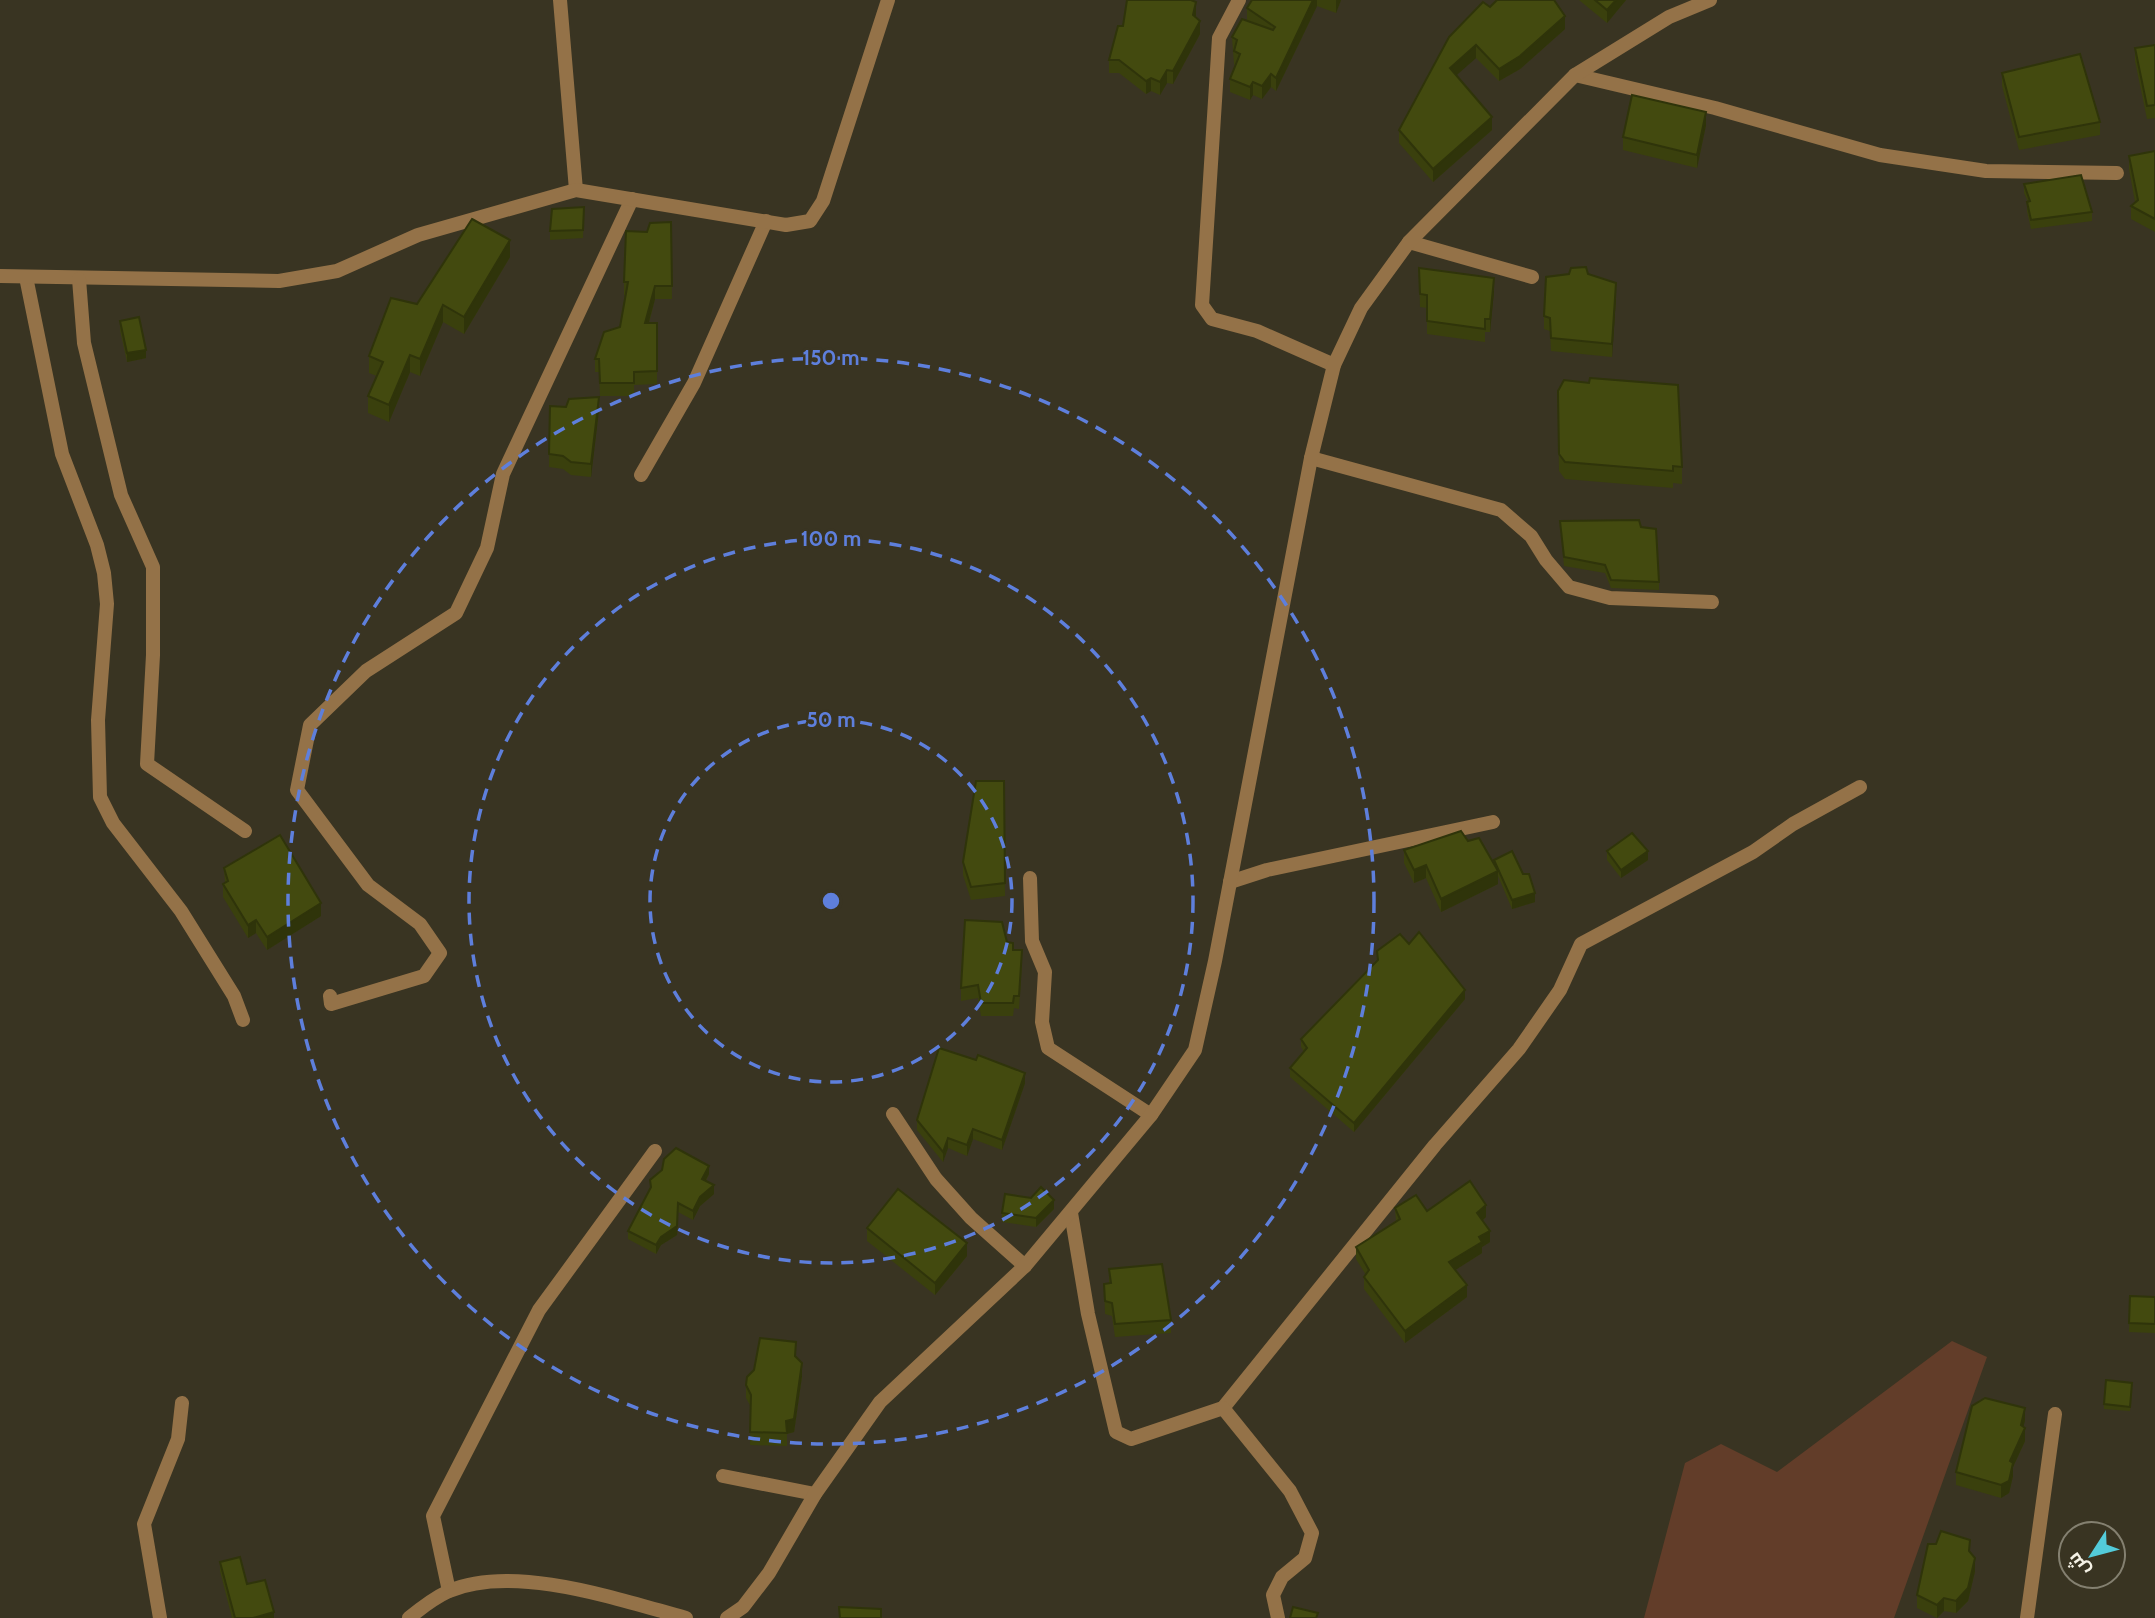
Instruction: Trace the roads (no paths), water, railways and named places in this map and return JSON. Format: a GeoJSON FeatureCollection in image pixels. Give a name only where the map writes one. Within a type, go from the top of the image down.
{"type":"FeatureCollection","features":[{"type":"Feature","properties":{"kind":"street"},"geometry":{"type":"LineString","coordinates":[[559,0],[576,190]]}},
{"type":"Feature","properties":{"kind":"street"},"geometry":{"type":"LineString","coordinates":[[0,276],[79,279],[119,276],[279,281],[326,273],[418,235],[576,190],[786,225],[810,221],[823,201],[888,0]]}},
{"type":"Feature","properties":{"kind":"street"},"geometry":{"type":"LineString","coordinates":[[1239,0],[1219,38],[1202,305],[1212,318],[1257,331],[1334,366]]}},
{"type":"Feature","properties":{"kind":"street"},"geometry":{"type":"LineString","coordinates":[[727,1618],[743,1606],[769,1573],[815,1494],[880,1402],[1025,1266],[1151,1115],[1195,1049],[1230,882],[1311,458],[1334,366],[1361,309],[1409,242],[1575,75],[1669,17],[1710,0]]}},
{"type":"Feature","properties":{"kind":"street"},"geometry":{"type":"LineString","coordinates":[[1575,75],[1715,108],[1880,155],[1986,171],[2117,173]]}},
{"type":"Feature","properties":{"kind":"street"},"geometry":{"type":"LineString","coordinates":[[330,996],[331,1004],[424,976],[440,953],[421,924],[368,885],[297,790],[310,725],[366,671],[456,613],[487,548],[503,474],[632,199]]}},
{"type":"Feature","properties":{"kind":"street"},"geometry":{"type":"LineString","coordinates":[[641,475],[694,383],[766,221]]}},
{"type":"Feature","properties":{"kind":"street"},"geometry":{"type":"LineString","coordinates":[[1409,242],[1532,277]]}},
{"type":"Feature","properties":{"kind":"street"},"geometry":{"type":"LineString","coordinates":[[26,277],[62,454],[97,545],[104,573],[107,604],[98,720],[100,797],[113,823],[181,911],[234,996],[243,1020]]}},
{"type":"Feature","properties":{"kind":"street"},"geometry":{"type":"LineString","coordinates":[[79,279],[83,343],[121,495],[153,567],[153,655],[147,764],[245,831]]}},
{"type":"Feature","properties":{"kind":"street"},"geometry":{"type":"LineString","coordinates":[[1311,458],[1501,510],[1531,536],[1546,560],[1569,587],[1610,598],[1712,601]]}},
{"type":"Feature","properties":{"kind":"street"},"geometry":{"type":"LineString","coordinates":[[1071,1213],[1088,1314],[1116,1432],[1131,1439],[1223,1408],[1435,1145],[1519,1049],[1560,990],[1581,944],[1753,852],[1793,824],[1860,787]]}},
{"type":"Feature","properties":{"kind":"street"},"geometry":{"type":"LineString","coordinates":[[1230,882],[1267,870],[1493,822]]}},
{"type":"Feature","properties":{"kind":"street"},"geometry":{"type":"LineString","coordinates":[[1030,878],[1032,941],[1045,972],[1042,1023],[1048,1048],[1151,1115]]}},
{"type":"Feature","properties":{"kind":"street"},"geometry":{"type":"LineString","coordinates":[[893,1114],[936,1179],[971,1218],[1025,1266]]}},
{"type":"Feature","properties":{"kind":"street"},"geometry":{"type":"LineString","coordinates":[[449,1591],[433,1516],[539,1310],[655,1151]]}},
{"type":"Feature","properties":{"kind":"street"},"geometry":{"type":"LineString","coordinates":[[160,1618],[144,1524],[178,1439],[182,1403]]}},
{"type":"Feature","properties":{"kind":"street"},"geometry":{"type":"LineString","coordinates":[[1223,1408],[1290,1491],[1312,1533],[1305,1558],[1282,1577],[1273,1595],[1278,1618]]}},
{"type":"Feature","properties":{"kind":"street"},"geometry":{"type":"LineString","coordinates":[[2027,1618],[2055,1415]]}},
{"type":"Feature","properties":{"kind":"street"},"geometry":{"type":"LineString","coordinates":[[723,1476],[815,1494]]}},
{"type":"Feature","properties":{"kind":"street"},"geometry":{"type":"LineString","coordinates":[[409,1618],[449,1591],[491,1581],[578,1591],[686,1618]]}}]}
